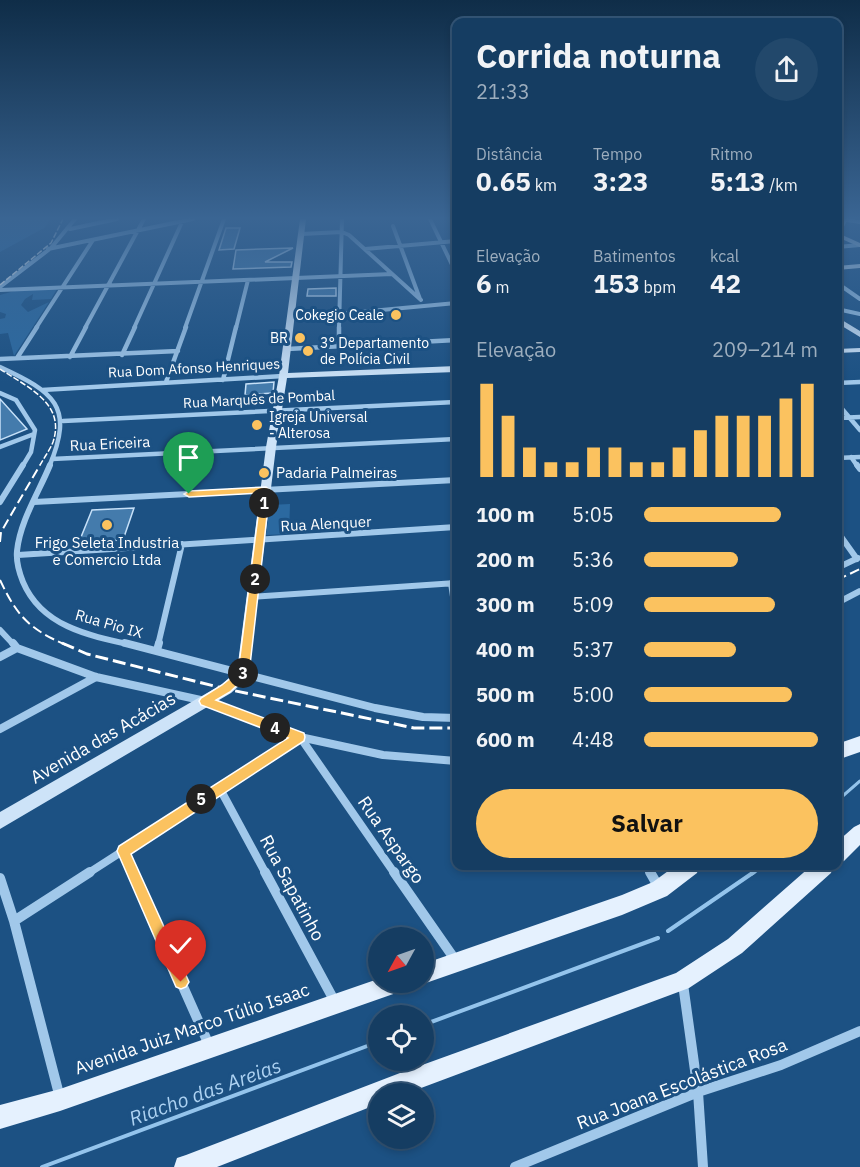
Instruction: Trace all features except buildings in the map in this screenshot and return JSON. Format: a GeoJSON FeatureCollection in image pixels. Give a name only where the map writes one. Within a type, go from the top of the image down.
{"type":"FeatureCollection","features":[{"type":"Feature","properties":{"kind":"main road"},"geometry":{"type":"LineString","coordinates":[[243,674],[271,447],[297,273]]}},
{"type":"Feature","properties":{"kind":"main road"},"geometry":{"type":"LineString","coordinates":[[842,318],[860,330]]}},
{"type":"Feature","properties":{"kind":"main road"},"geometry":{"type":"LineString","coordinates":[[842,323],[860,335]]}},
{"type":"Feature","properties":{"kind":"main road"},"geometry":{"type":"LineString","coordinates":[[842,351],[860,350]]}},
{"type":"Feature","properties":{"kind":"main road","name":"Rua Dom Afonso Henriques"},"geometry":{"type":"LineString","coordinates":[[283,376],[452,369]]}},
{"type":"Feature","properties":{"kind":"main road","name":"Avenida das Acácias"},"geometry":{"type":"LineString","coordinates":[[0,821],[226,689],[243,674]]}},
{"type":"Feature","properties":{"kind":"main road"},"geometry":{"type":"LineString","coordinates":[[842,749],[860,744]]}},
{"type":"Feature","properties":{"kind":"main road"},"geometry":{"type":"LineString","coordinates":[[842,849],[860,833]]}},
{"type":"Feature","properties":{"kind":"main road"},"geometry":{"type":"LineString","coordinates":[[434,970],[622,905],[660,889],[685,870]]}},
{"type":"Feature","properties":{"kind":"main road"},"geometry":{"type":"LineString","coordinates":[[186,1167],[223,1160],[400,1084],[682,981],[735,946],[820,870]]}},
{"type":"Feature","properties":{"kind":"main road","name":"Avenida Juiz Marco Túlio Isaac"},"geometry":{"type":"LineString","coordinates":[[0,1117],[60,1100],[369,993]]}},
{"type":"Feature","properties":{"kind":"street"},"geometry":{"type":"LineString","coordinates":[[0,288],[18,273]]}},
{"type":"Feature","properties":{"kind":"street"},"geometry":{"type":"LineString","coordinates":[[17,358],[72,273]]}},
{"type":"Feature","properties":{"kind":"street"},"geometry":{"type":"LineString","coordinates":[[70,357],[115,273]]}},
{"type":"Feature","properties":{"kind":"street"},"geometry":{"type":"LineString","coordinates":[[122,355],[159,273]]}},
{"type":"Feature","properties":{"kind":"street"},"geometry":{"type":"LineString","coordinates":[[166,382],[205,273]]}},
{"type":"Feature","properties":{"kind":"street"},"geometry":{"type":"LineString","coordinates":[[339,346],[341,273]]}},
{"type":"Feature","properties":{"kind":"street"},"geometry":{"type":"LineString","coordinates":[[411,273],[425,307]]}},
{"type":"Feature","properties":{"kind":"street"},"geometry":{"type":"LineString","coordinates":[[0,288],[108,286],[392,274],[421,300]]}},
{"type":"Feature","properties":{"kind":"street"},"geometry":{"type":"LineString","coordinates":[[223,380],[248,280]]}},
{"type":"Feature","properties":{"kind":"street"},"geometry":{"type":"LineString","coordinates":[[842,286],[860,299]]}},
{"type":"Feature","properties":{"kind":"street"},"geometry":{"type":"LineString","coordinates":[[850,292],[860,292]]}},
{"type":"Feature","properties":{"kind":"street"},"geometry":{"type":"LineString","coordinates":[[339,314],[452,304]]}},
{"type":"Feature","properties":{"kind":"street"},"geometry":{"type":"LineString","coordinates":[[842,310],[860,314]]}},
{"type":"Feature","properties":{"kind":"street"},"geometry":{"type":"LineString","coordinates":[[287,349],[452,339]]}},
{"type":"Feature","properties":{"kind":"street"},"geometry":{"type":"LineString","coordinates":[[0,359],[178,351]]}},
{"type":"Feature","properties":{"kind":"street"},"geometry":{"type":"LineString","coordinates":[[0,367],[32,382],[42,390],[58,407],[63,421]]}},
{"type":"Feature","properties":{"kind":"street","name":"Rua Dom Afonso Henriques"},"geometry":{"type":"LineString","coordinates":[[42,390],[283,376]]}},
{"type":"Feature","properties":{"kind":"street"},"geometry":{"type":"LineString","coordinates":[[842,383],[860,382]]}},
{"type":"Feature","properties":{"kind":"street"},"geometry":{"type":"LineString","coordinates":[[0,393],[16,400],[31,422],[34,434],[31,452],[0,502]]}},
{"type":"Feature","properties":{"kind":"street","name":"Rua Marquês de Pombal"},"geometry":{"type":"LineString","coordinates":[[63,421],[452,402]]}},
{"type":"Feature","properties":{"kind":"street"},"geometry":{"type":"LineString","coordinates":[[842,409],[860,430]]}},
{"type":"Feature","properties":{"kind":"street"},"geometry":{"type":"LineString","coordinates":[[842,418],[860,417]]}},
{"type":"Feature","properties":{"kind":"street","name":"Rua Pio IX"},"geometry":{"type":"LineString","coordinates":[[63,421],[52,459],[22,530],[18,555],[18,566],[24,585],[33,602],[50,617],[74,630],[381,710],[433,719],[452,718]]}},
{"type":"Feature","properties":{"kind":"street"},"geometry":{"type":"LineString","coordinates":[[0,447],[34,434]]}},
{"type":"Feature","properties":{"kind":"street","name":"Rua Ericeira"},"geometry":{"type":"LineString","coordinates":[[52,459],[452,439]]}},
{"type":"Feature","properties":{"kind":"street"},"geometry":{"type":"LineString","coordinates":[[851,457],[860,469]]}},
{"type":"Feature","properties":{"kind":"street"},"geometry":{"type":"LineString","coordinates":[[842,458],[860,457]]}},
{"type":"Feature","properties":{"kind":"street"},"geometry":{"type":"LineString","coordinates":[[34,502],[452,480]]}},
{"type":"Feature","properties":{"kind":"street","name":"Rua Alenquer"},"geometry":{"type":"LineString","coordinates":[[18,555],[452,527]]}},
{"type":"Feature","properties":{"kind":"street"},"geometry":{"type":"LineString","coordinates":[[842,537],[858,558],[842,566]]}},
{"type":"Feature","properties":{"kind":"street"},"geometry":{"type":"LineString","coordinates":[[157,650],[182,544]]}},
{"type":"Feature","properties":{"kind":"street"},"geometry":{"type":"LineString","coordinates":[[252,597],[452,583]]}},
{"type":"Feature","properties":{"kind":"street"},"geometry":{"type":"LineString","coordinates":[[842,600],[860,591]]}},
{"type":"Feature","properties":{"kind":"street"},"geometry":{"type":"LineString","coordinates":[[0,630],[17,648],[96,677],[205,701],[300,737],[383,755],[452,761]]}},
{"type":"Feature","properties":{"kind":"street"},"geometry":{"type":"LineString","coordinates":[[0,657],[17,648]]}},
{"type":"Feature","properties":{"kind":"street"},"geometry":{"type":"LineString","coordinates":[[0,729],[96,677]]}},
{"type":"Feature","properties":{"kind":"street"},"geometry":{"type":"LineString","coordinates":[[14,921],[300,737]]}},
{"type":"Feature","properties":{"kind":"street","name":"Rua Aspargo"},"geometry":{"type":"LineString","coordinates":[[300,737],[456,961]]}},
{"type":"Feature","properties":{"kind":"street","name":"Rua Sapatinho"},"geometry":{"type":"LineString","coordinates":[[219,787],[337,1005]]}},
{"type":"Feature","properties":{"kind":"street"},"geometry":{"type":"LineString","coordinates":[[123,851],[210,1047]]}},
{"type":"Feature","properties":{"kind":"street"},"geometry":{"type":"LineString","coordinates":[[649,870],[660,889]]}},
{"type":"Feature","properties":{"kind":"street"},"geometry":{"type":"LineString","coordinates":[[0,878],[14,921],[60,1100]]}},
{"type":"Feature","properties":{"kind":"street"},"geometry":{"type":"LineString","coordinates":[[682,981],[698,1092],[704,1167]]}},
{"type":"Feature","properties":{"kind":"street","name":"Rua Joana Escolástica Rosa"},"geometry":{"type":"LineString","coordinates":[[515,1167],[698,1092],[781,1065],[860,1031]]}},
{"type":"Feature","properties":{"kind":"shaded area"},"geometry":{"type":"Polygon","coordinates":[[[57,289],[51,299],[32,300],[33,294],[21,305],[28,312],[49,302],[14,356],[8,333],[0,334],[0,319],[5,318],[6,314],[0,312],[0,295],[18,290],[57,289]]]}},
{"type":"Feature","properties":{"kind":"shaded area"},"geometry":{"type":"Polygon","coordinates":[[[290,504],[289,534],[266,535],[270,505],[290,504]]]}},
{"type":"Feature","properties":{"kind":"waterway","name":"Riacho das Areias"},"geometry":{"type":"LineString","coordinates":[[842,797],[860,781]]}},
{"type":"Feature","properties":{"kind":"waterway","name":"Riacho das Areias"},"geometry":{"type":"LineString","coordinates":[[752,874],[758,870]]}},
{"type":"Feature","properties":{"kind":"waterway","name":"Riacho das Areias"},"geometry":{"type":"LineString","coordinates":[[668,931],[754,872]]}},
{"type":"Feature","properties":{"kind":"waterway","name":"Riacho das Areias"},"geometry":{"type":"LineString","coordinates":[[434,1021],[658,938]]}},
{"type":"Feature","properties":{"kind":"waterway","name":"Riacho das Areias"},"geometry":{"type":"LineString","coordinates":[[42,1167],[368,1046]]}},
{"type":"Feature","properties":{"kind":"railway"},"geometry":{"type":"LineString","coordinates":[[0,285],[14,273]]}},
{"type":"Feature","properties":{"kind":"railway"},"geometry":{"type":"LineString","coordinates":[[0,369],[42,398],[54,417],[56,428],[53,442],[39,467]]}},
{"type":"Feature","properties":{"kind":"railway"},"geometry":{"type":"LineString","coordinates":[[0,542],[1,532],[40,465]]}},
{"type":"Feature","properties":{"kind":"railway"},"geometry":{"type":"LineString","coordinates":[[842,578],[860,569]]}},
{"type":"Feature","properties":{"kind":"railway"},"geometry":{"type":"LineString","coordinates":[[0,580],[12,603],[33,627],[66,645]]}},
{"type":"Feature","properties":{"kind":"railway"},"geometry":{"type":"LineString","coordinates":[[62,643],[87,654],[226,689],[414,728],[452,728]]}},
{"type":"Feature","properties":{"kind":"place","name":"Cokegio Ceale"},"geometry":{"type":"Point","coordinates":[396,315]}},
{"type":"Feature","properties":{"kind":"place","name":"BR"},"geometry":{"type":"Point","coordinates":[300,338]}},
{"type":"Feature","properties":{"kind":"place","name":"3° Departamento de Polícia Civil"},"geometry":{"type":"Point","coordinates":[308,351]}},
{"type":"Feature","properties":{"kind":"place","name":"Igreja Universal - Alterosa"},"geometry":{"type":"Point","coordinates":[257,425]}},
{"type":"Feature","properties":{"kind":"place","name":"Padaria Palmeiras"},"geometry":{"type":"Point","coordinates":[264,473]}},
{"type":"Feature","properties":{"kind":"place","name":"Frigo Seleta Industria e Comercio Ltda"},"geometry":{"type":"Point","coordinates":[107,525]}},
{"type":"Feature","properties":{"kind":"route"},"geometry":{"type":"LineString","coordinates":[[181,982],[123,851],[219,787],[300,737],[205,701],[226,689],[243,674],[266,490],[189,494]]}}]}
